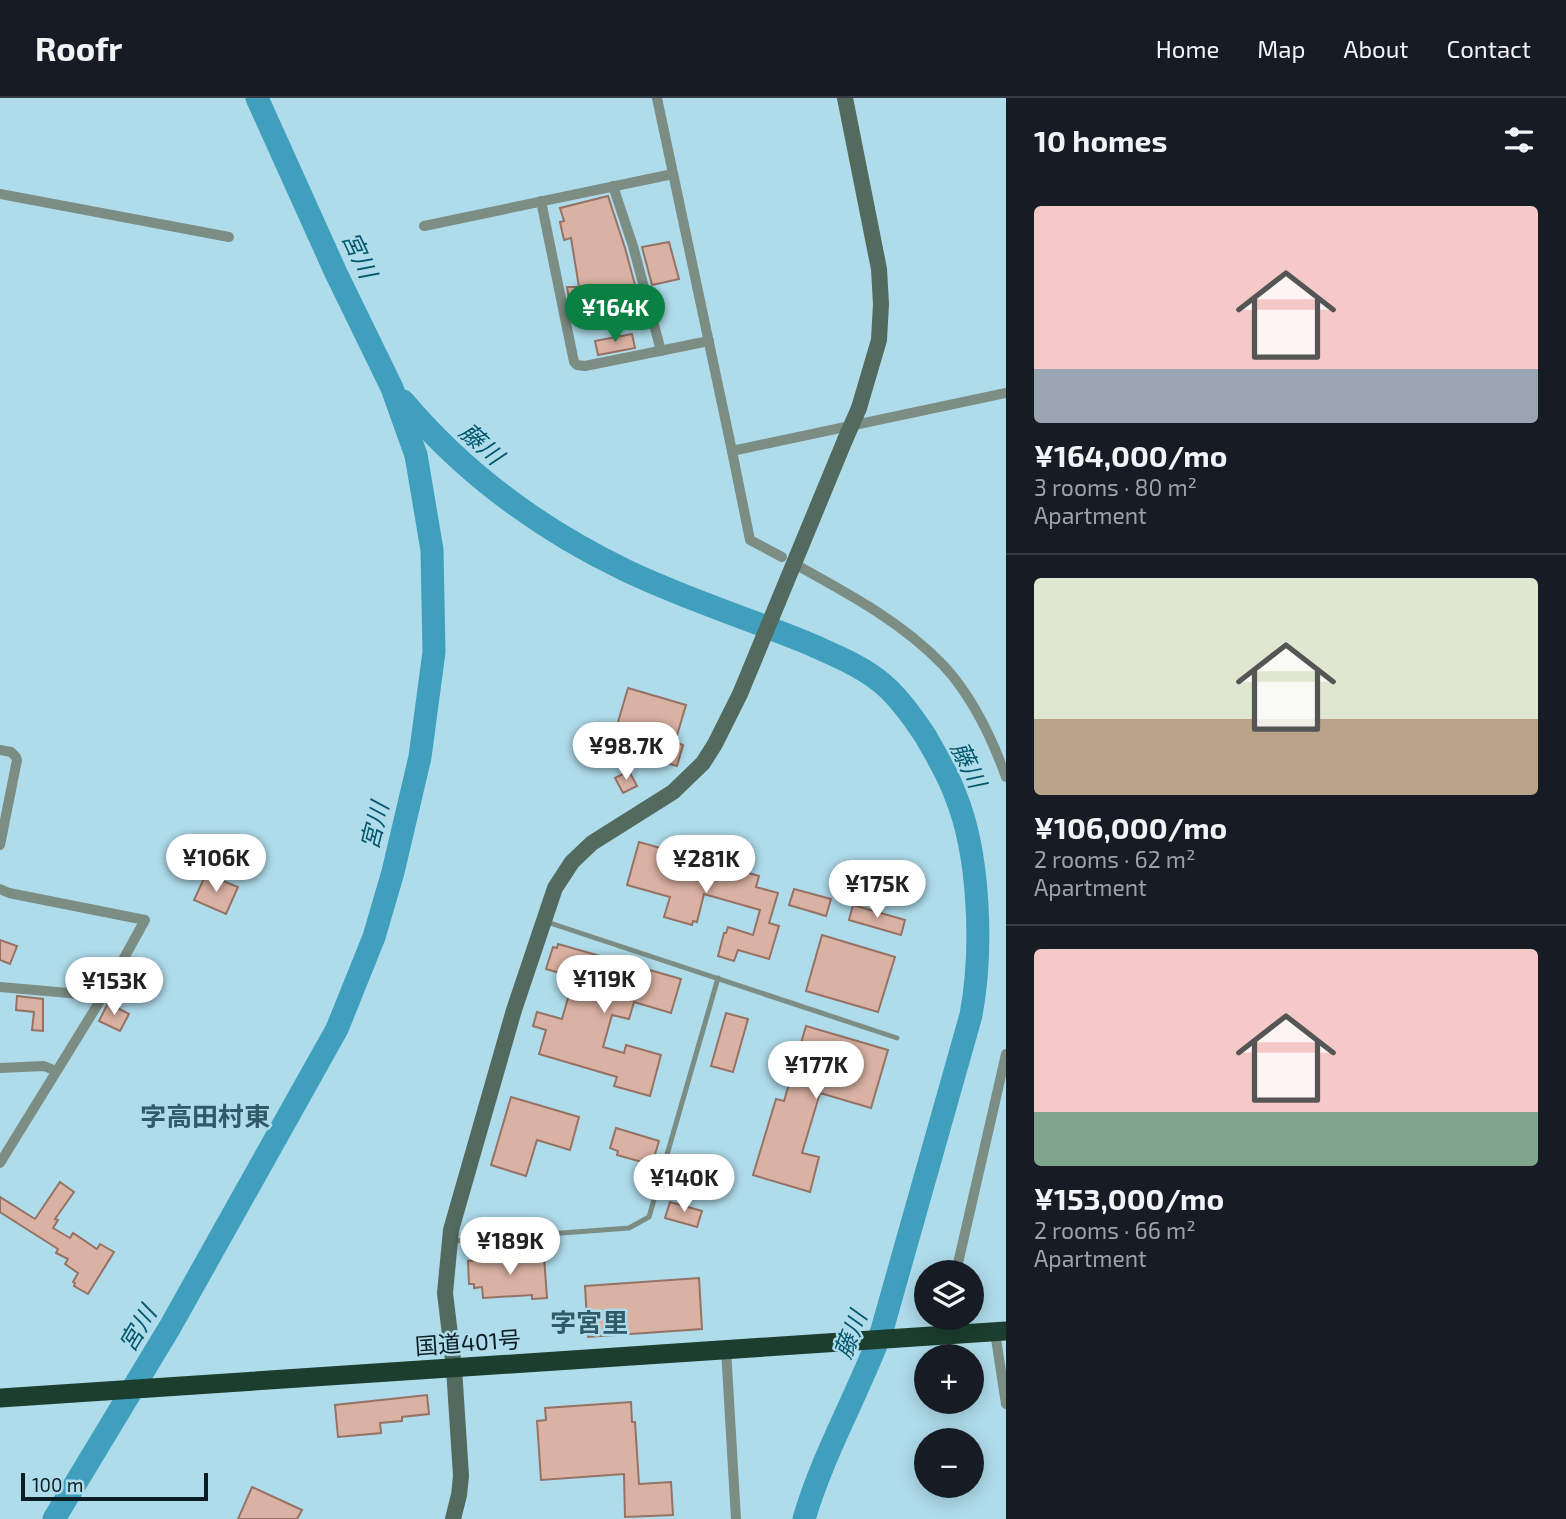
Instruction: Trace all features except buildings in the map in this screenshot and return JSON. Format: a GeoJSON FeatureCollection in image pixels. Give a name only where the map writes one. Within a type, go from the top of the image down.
{"type":"FeatureCollection","features":[{"type":"Feature","properties":{"kind":"highway","name":"国道401号"},"geometry":{"type":"LineString","coordinates":[[0,1398],[841,1342],[932,1330]]}},
{"type":"Feature","properties":{"kind":"highway"},"geometry":{"type":"LineString","coordinates":[[970,1330],[1001,1331]]}},
{"type":"Feature","properties":{"kind":"street"},"geometry":{"type":"LineString","coordinates":[[657,98],[751,540],[782,557]]}},
{"type":"Feature","properties":{"kind":"street"},"geometry":{"type":"LineString","coordinates":[[453,1519],[460,1495],[461,1476],[454,1368],[445,1293],[449,1241],[510,1023],[555,888],[572,862],[585,849],[624,821],[673,792],[703,763],[715,744],[797,570],[859,408],[879,340],[879,269],[845,98]]}},
{"type":"Feature","properties":{"kind":"street"},"geometry":{"type":"LineString","coordinates":[[424,226],[673,174]]}},
{"type":"Feature","properties":{"kind":"street"},"geometry":{"type":"LineString","coordinates":[[612,186],[633,246],[661,351]]}},
{"type":"Feature","properties":{"kind":"street"},"geometry":{"type":"LineString","coordinates":[[0,194],[229,237]]}},
{"type":"Feature","properties":{"kind":"street"},"geometry":{"type":"LineString","coordinates":[[541,201],[574,362],[577,365],[585,366],[709,341]]}},
{"type":"Feature","properties":{"kind":"street"},"geometry":{"type":"LineString","coordinates":[[732,451],[1006,393]]}},
{"type":"Feature","properties":{"kind":"street"},"geometry":{"type":"LineString","coordinates":[[797,570],[882,617],[910,636],[944,667],[975,711],[1006,777]]}},
{"type":"Feature","properties":{"kind":"street"},"geometry":{"type":"LineString","coordinates":[[0,750],[11,752],[17,760],[0,845]]}},
{"type":"Feature","properties":{"kind":"street"},"geometry":{"type":"LineString","coordinates":[[0,889],[145,920],[103,996],[0,1163]]}},
{"type":"Feature","properties":{"kind":"street"},"geometry":{"type":"LineString","coordinates":[[0,987],[103,996]]}},
{"type":"Feature","properties":{"kind":"street"},"geometry":{"type":"LineString","coordinates":[[959,1260],[1006,1054]]}},
{"type":"Feature","properties":{"kind":"street"},"geometry":{"type":"LineString","coordinates":[[0,1068],[44,1066],[56,1071]]}},
{"type":"Feature","properties":{"kind":"street"},"geometry":{"type":"LineString","coordinates":[[1001,1331],[1006,1404]]}},
{"type":"Feature","properties":{"kind":"street"},"geometry":{"type":"LineString","coordinates":[[726,1349],[736,1519]]}},
{"type":"Feature","properties":{"kind":"lane"},"geometry":{"type":"LineString","coordinates":[[544,921],[897,1038]]}},
{"type":"Feature","properties":{"kind":"lane"},"geometry":{"type":"LineString","coordinates":[[449,1241],[618,1230],[629,1228],[649,1217],[719,978]]}},
{"type":"Feature","properties":{"kind":"waterway","name":"宮川"},"geometry":{"type":"LineString","coordinates":[[54,1519],[170,1327],[337,1029],[374,937],[393,872],[420,757],[434,652],[432,550],[416,455],[392,388],[336,273],[257,98]]}},
{"type":"Feature","properties":{"kind":"waterway","name":"藤川"},"geometry":{"type":"LineString","coordinates":[[403,401],[451,452],[478,475],[505,497],[563,536],[625,570],[694,600],[812,645],[871,675],[892,692],[916,722],[942,765],[955,794],[970,845],[977,903],[977,962],[971,1015],[882,1330],[821,1471],[804,1519]]}},
{"type":"Feature","properties":{"kind":"district","name":"字高田村東"},"geometry":{"type":"Point","coordinates":[205,1117]}},
{"type":"Feature","properties":{"kind":"district","name":"字宮里"},"geometry":{"type":"Point","coordinates":[589,1323]}}]}
